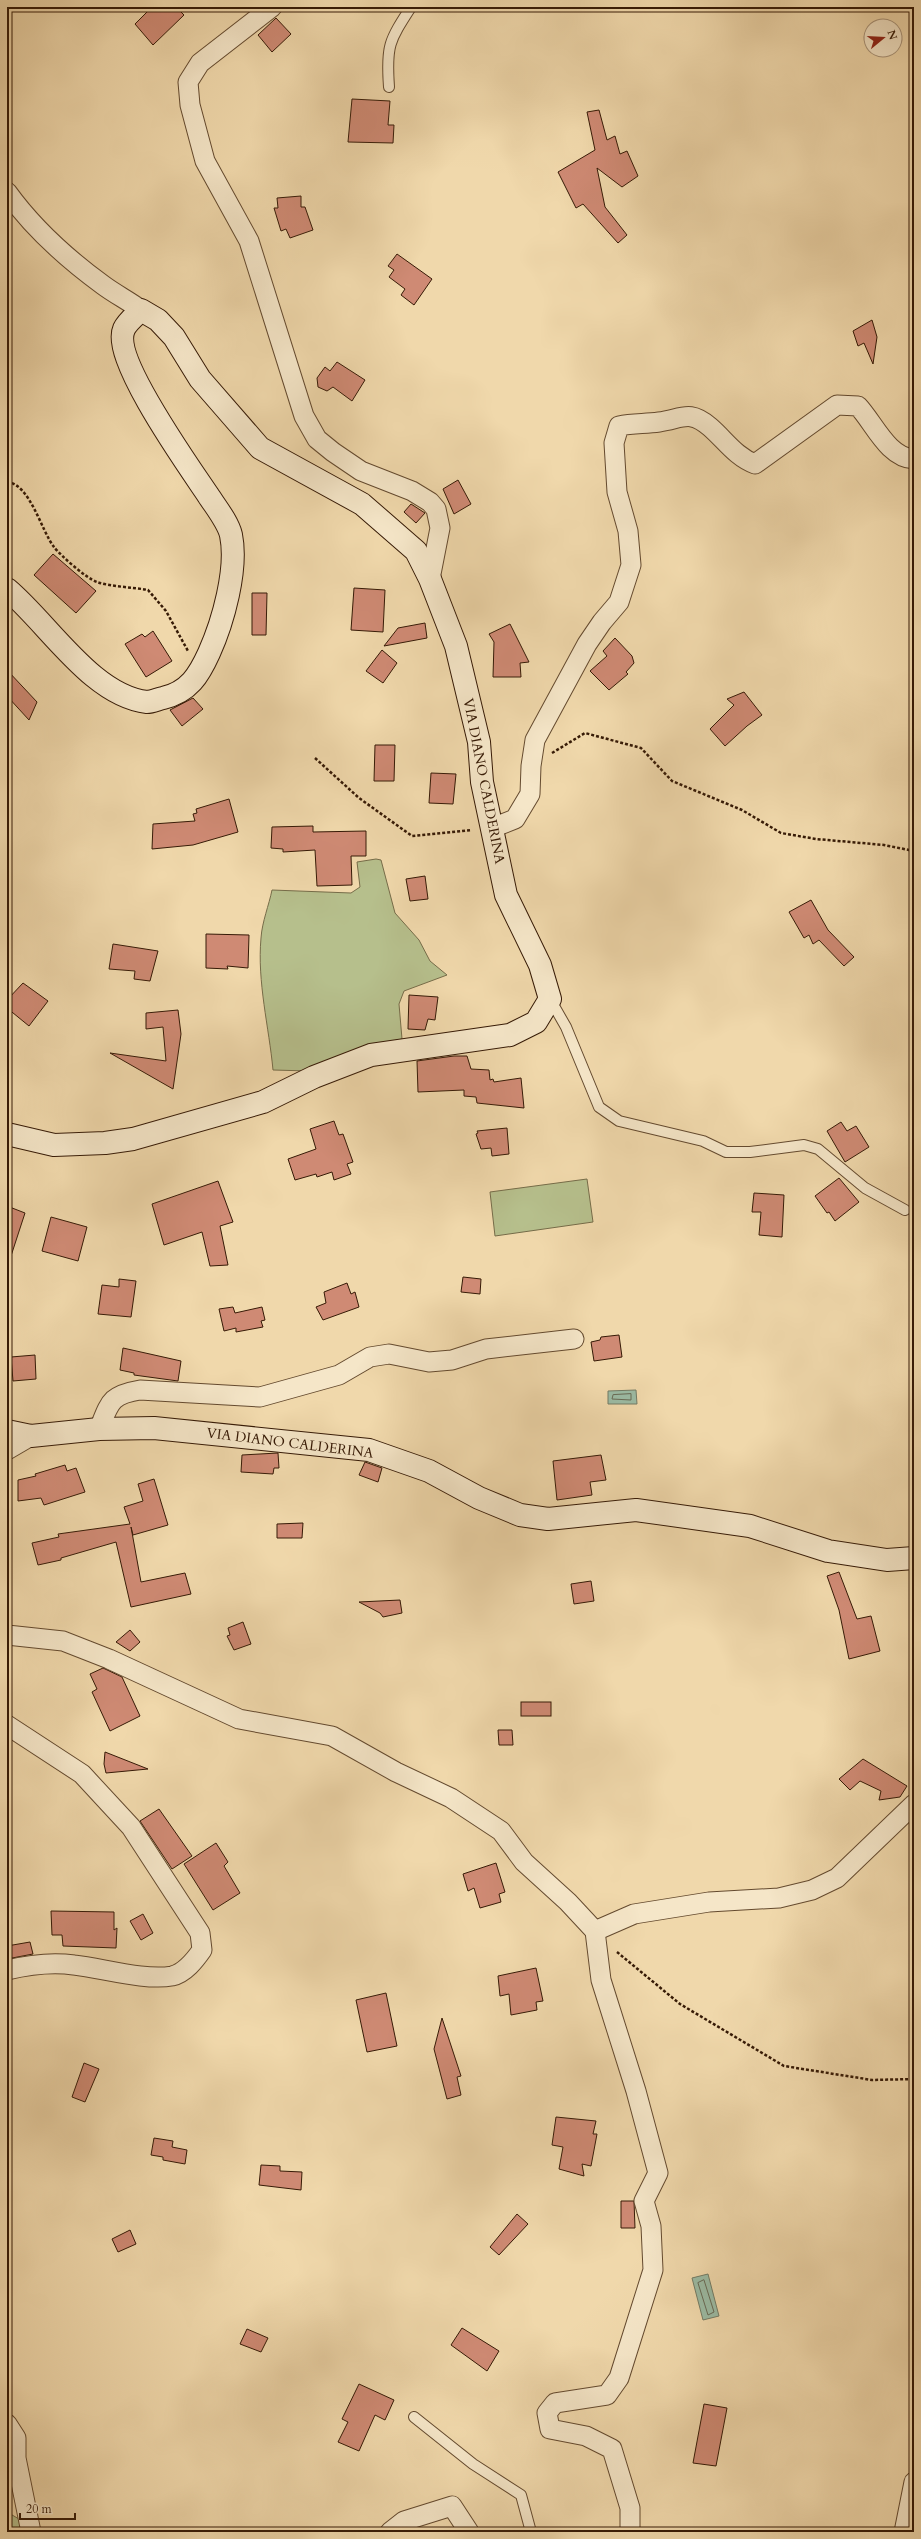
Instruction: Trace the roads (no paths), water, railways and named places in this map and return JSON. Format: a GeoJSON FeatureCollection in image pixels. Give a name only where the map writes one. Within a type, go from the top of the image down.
{"type":"FeatureCollection","features":[{"type":"Feature","properties":{"kind":"main road","name":"VIA DIANO CALDERINA"},"geometry":{"type":"LineString","coordinates":[[141,310],[158,320],[174,337],[200,379],[260,448],[362,504],[416,550],[430,579],[456,646],[479,742],[482,782],[506,895],[540,964],[550,999]]}},
{"type":"Feature","properties":{"kind":"main road"},"geometry":{"type":"LineString","coordinates":[[7,590],[26,605],[82,666],[118,693],[148,702],[176,695],[199,675],[217,635],[231,573],[231,534],[147,401],[128,360],[122,340],[124,329],[141,310]]}},
{"type":"Feature","properties":{"kind":"main road"},"geometry":{"type":"LineString","coordinates":[[7,1134],[54,1145],[105,1143],[133,1138],[263,1102],[314,1077],[371,1055],[510,1035],[536,1022],[550,999]]}},
{"type":"Feature","properties":{"kind":"main road","name":"VIA DIANO CALDERINA"},"geometry":{"type":"LineString","coordinates":[[7,1431],[31,1436],[99,1429],[154,1428],[369,1450],[429,1471],[479,1498],[520,1515],[548,1519],[636,1510],[750,1526],[828,1551],[887,1560],[914,1558]]}},
{"type":"Feature","properties":{"kind":"street"},"geometry":{"type":"LineString","coordinates":[[272,7],[200,63],[188,82],[190,105],[205,161],[249,241],[270,302],[304,416],[317,439],[361,471],[412,491],[430,502],[436,509],[440,528],[430,579]]}},
{"type":"Feature","properties":{"kind":"street"},"geometry":{"type":"LineString","coordinates":[[7,192],[26,218],[46,238],[103,285],[141,310]]}},
{"type":"Feature","properties":{"kind":"street"},"geometry":{"type":"LineString","coordinates":[[492,828],[515,819],[530,794],[531,766],[535,740],[587,644],[602,622],[619,602],[631,565],[628,531],[617,492],[614,443],[619,426],[634,422],[659,422],[680,416],[696,417],[710,427],[743,460],[755,464],[837,405],[858,406],[870,419],[896,454],[914,459]]}},
{"type":"Feature","properties":{"kind":"street"},"geometry":{"type":"LineString","coordinates":[[99,1429],[109,1404],[121,1393],[140,1390],[260,1397],[339,1375],[370,1357],[389,1354],[429,1362],[444,1361],[486,1349],[574,1339]]}},
{"type":"Feature","properties":{"kind":"street"},"geometry":{"type":"LineString","coordinates":[[7,1450],[31,1436]]}},
{"type":"Feature","properties":{"kind":"street"},"geometry":{"type":"LineString","coordinates":[[7,1635],[63,1641],[109,1659],[239,1719],[332,1736],[396,1772],[452,1798],[501,1831],[524,1862],[568,1902],[595,1931],[601,1980],[636,2091],[658,2173],[644,2201],[651,2226],[653,2270],[619,2378],[607,2395],[555,2403],[547,2413],[550,2429],[586,2436],[612,2449],[630,2508],[630,2532]]}},
{"type":"Feature","properties":{"kind":"street"},"geometry":{"type":"LineString","coordinates":[[7,1725],[82,1774],[131,1827],[200,1933],[202,1950],[190,1966],[173,1976],[132,1975],[73,1964],[26,1966],[7,1970]]}},
{"type":"Feature","properties":{"kind":"street"},"geometry":{"type":"LineString","coordinates":[[595,1931],[634,1914],[710,1902],[779,1898],[812,1890],[836,1878],[914,1804]]}},
{"type":"Feature","properties":{"kind":"street"},"geometry":{"type":"LineString","coordinates":[[7,2424],[16,2438],[16,2458],[31,2532]]}},
{"type":"Feature","properties":{"kind":"street"},"geometry":{"type":"LineString","coordinates":[[904,2532],[914,2482]]}},
{"type":"Feature","properties":{"kind":"street"},"geometry":{"type":"LineString","coordinates":[[390,2532],[404,2521],[452,2506],[469,2532]]}},
{"type":"Feature","properties":{"kind":"lane"},"geometry":{"type":"LineString","coordinates":[[389,87],[387,58],[391,39],[411,7]]}},
{"type":"Feature","properties":{"kind":"lane"},"geometry":{"type":"LineString","coordinates":[[550,999],[566,1027],[599,1107],[619,1121],[703,1142],[726,1152],[750,1152],[804,1145],[818,1149],[864,1188],[905,1210]]}},
{"type":"Feature","properties":{"kind":"lane"},"geometry":{"type":"LineString","coordinates":[[414,2417],[472,2464],[521,2495],[531,2532]]}},
{"type":"Feature","properties":{"kind":"water"},"geometry":{"type":"Polygon","coordinates":[[[636,1390],[637,1404],[608,1404],[608,1391],[636,1390]]]}},
{"type":"Feature","properties":{"kind":"water"},"geometry":{"type":"Polygon","coordinates":[[[708,2274],[719,2316],[703,2320],[692,2278],[708,2274]]]}}]}
